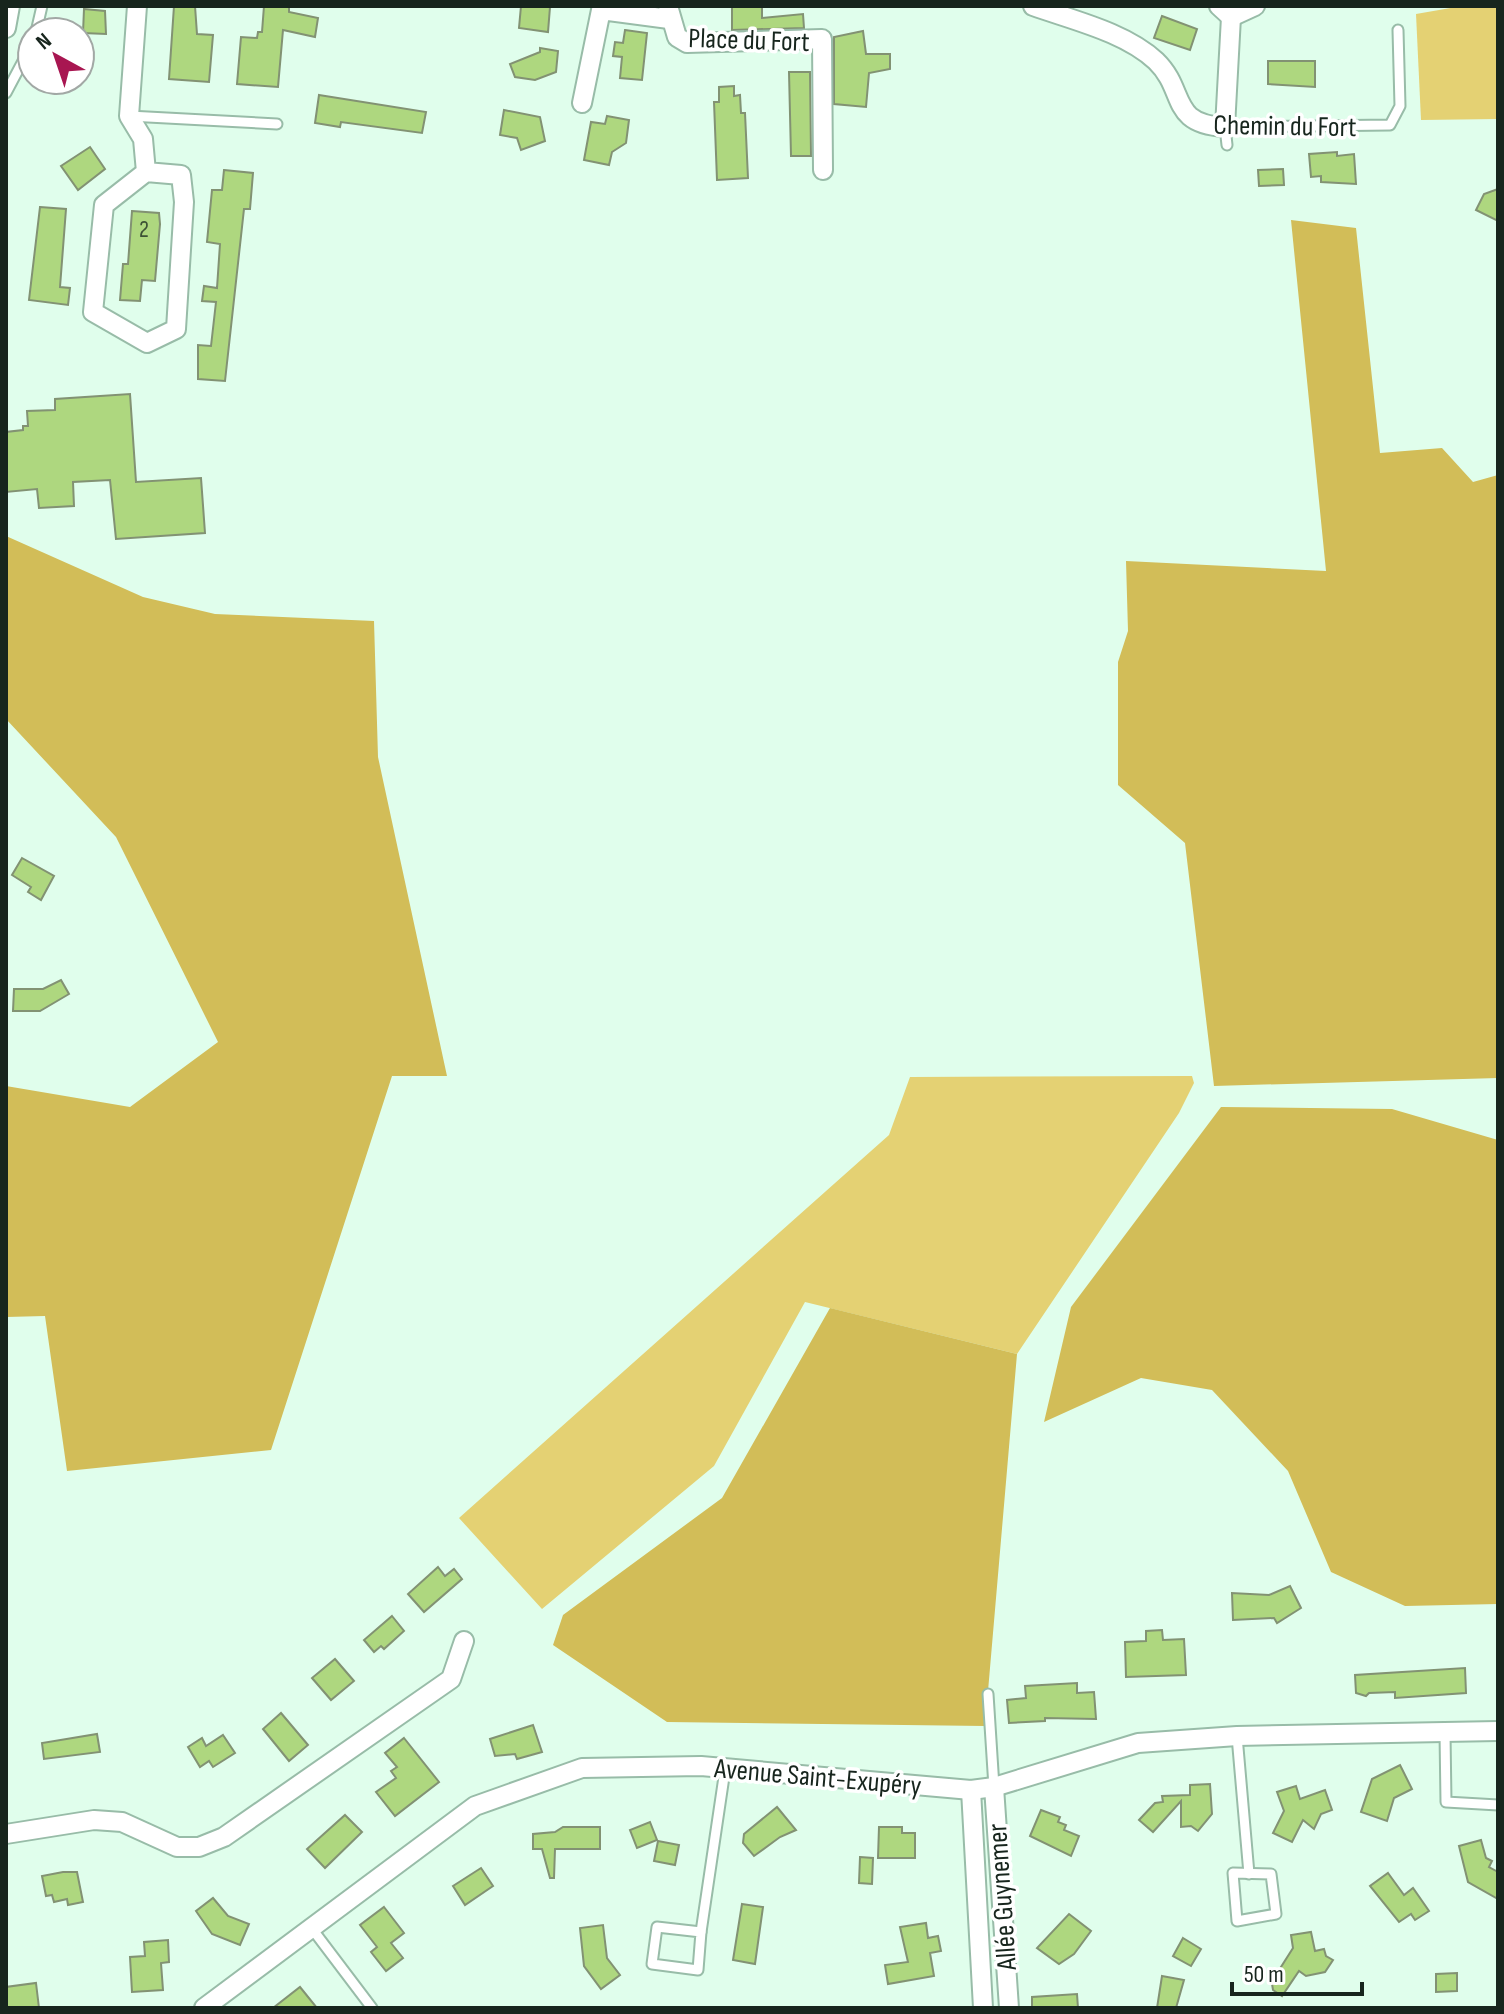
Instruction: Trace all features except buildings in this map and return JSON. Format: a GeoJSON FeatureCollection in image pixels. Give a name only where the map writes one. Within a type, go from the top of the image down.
{"type":"FeatureCollection","features":[{"type":"Feature","properties":{"kind":"street"},"geometry":{"type":"LineString","coordinates":[[6,28],[10,6]]}},
{"type":"Feature","properties":{"kind":"street"},"geometry":{"type":"LineString","coordinates":[[137,6],[129,116],[143,139],[146,172]]}},
{"type":"Feature","properties":{"kind":"street","name":"Chemin du Fort"},"geometry":{"type":"LineString","coordinates":[[1033,6],[1140,48],[1169,77],[1177,101],[1191,120],[1226,136]]}},
{"type":"Feature","properties":{"kind":"street"},"geometry":{"type":"LineString","coordinates":[[1226,136],[1225,12],[1255,6]]}},
{"type":"Feature","properties":{"kind":"street"},"geometry":{"type":"LineString","coordinates":[[582,103],[601,10],[668,12]]}},
{"type":"Feature","properties":{"kind":"street","name":"Place du Fort"},"geometry":{"type":"LineString","coordinates":[[668,12],[677,37],[687,43],[822,39],[823,170]]}},
{"type":"Feature","properties":{"kind":"street"},"geometry":{"type":"LineString","coordinates":[[146,172],[181,175],[184,202],[176,329],[147,343],[93,312],[104,205],[146,172]]}},
{"type":"Feature","properties":{"kind":"street"},"geometry":{"type":"LineString","coordinates":[[6,1834],[94,1820],[122,1822],[177,1847],[199,1847],[224,1837],[451,1679],[464,1641]]}},
{"type":"Feature","properties":{"kind":"street","name":"Avenue Saint-Exupéry"},"geometry":{"type":"LineString","coordinates":[[204,2008],[313,1930],[475,1806],[582,1768],[701,1766],[971,1790],[994,1787],[1138,1743],[1237,1736],[1498,1731]]}},
{"type":"Feature","properties":{"kind":"street","name":"Allée Guynemer"},"geometry":{"type":"LineString","coordinates":[[994,1787],[1009,2008]]}},
{"type":"Feature","properties":{"kind":"street","name":"Allée Guynemer"},"geometry":{"type":"LineString","coordinates":[[971,1790],[983,2008]]}},
{"type":"Feature","properties":{"kind":"lane","name":"Chemin du Fort"},"geometry":{"type":"LineString","coordinates":[[1226,136],[1390,125],[1400,106],[1398,30]]}},
{"type":"Feature","properties":{"kind":"lane"},"geometry":{"type":"LineString","coordinates":[[6,93],[16,74]]}},
{"type":"Feature","properties":{"kind":"lane"},"geometry":{"type":"LineString","coordinates":[[129,116],[277,124]]}},
{"type":"Feature","properties":{"kind":"lane"},"geometry":{"type":"LineString","coordinates":[[988,1694],[994,1787]]}},
{"type":"Feature","properties":{"kind":"lane"},"geometry":{"type":"LineString","coordinates":[[1445,1733],[1446,1802],[1498,1805]]}},
{"type":"Feature","properties":{"kind":"lane"},"geometry":{"type":"LineString","coordinates":[[1237,1736],[1249,1874]]}},
{"type":"Feature","properties":{"kind":"lane"},"geometry":{"type":"LineString","coordinates":[[701,1932],[657,1927],[652,1964],[698,1970],[725,1770]]}},
{"type":"Feature","properties":{"kind":"lane"},"geometry":{"type":"LineString","coordinates":[[1233,1873],[1249,1874],[1271,1874],[1276,1914],[1237,1921],[1233,1873]]}},
{"type":"Feature","properties":{"kind":"lane"},"geometry":{"type":"LineString","coordinates":[[313,1930],[372,2008]]}},
{"type":"Feature","properties":{"kind":"shaded area"},"geometry":{"type":"Polygon","coordinates":[[[1462,6],[1498,6],[1498,119],[1421,120],[1416,14],[1462,6]]]}},
{"type":"Feature","properties":{"kind":"shaded area"},"geometry":{"type":"Polygon","coordinates":[[[1291,220],[1356,228],[1380,453],[1442,448],[1473,482],[1498,475],[1498,1078],[1214,1086],[1185,843],[1118,785],[1118,662],[1128,631],[1126,561],[1326,571],[1291,220]]]}},
{"type":"Feature","properties":{"kind":"shaded area"},"geometry":{"type":"Polygon","coordinates":[[[6,536],[143,597],[215,614],[374,621],[378,757],[447,1076],[392,1076],[271,1450],[67,1471],[45,1316],[6,1317],[6,1086],[130,1107],[218,1042],[116,837],[6,719],[6,536]]]}},
{"type":"Feature","properties":{"kind":"shaded area"},"geometry":{"type":"Polygon","coordinates":[[[1192,1076],[1194,1083],[1179,1113],[1017,1354],[805,1302],[714,1466],[542,1609],[459,1518],[889,1135],[910,1077],[1192,1076]]]}},
{"type":"Feature","properties":{"kind":"shaded area"},"geometry":{"type":"Polygon","coordinates":[[[1221,1107],[1392,1109],[1498,1140],[1498,1604],[1405,1606],[1331,1572],[1288,1471],[1212,1390],[1141,1378],[1044,1422],[1071,1307],[1221,1107]]]}},
{"type":"Feature","properties":{"kind":"shaded area"},"geometry":{"type":"Polygon","coordinates":[[[830,1308],[1017,1354],[985,1726],[667,1722],[553,1645],[563,1615],[722,1498],[830,1308]]]}}]}
